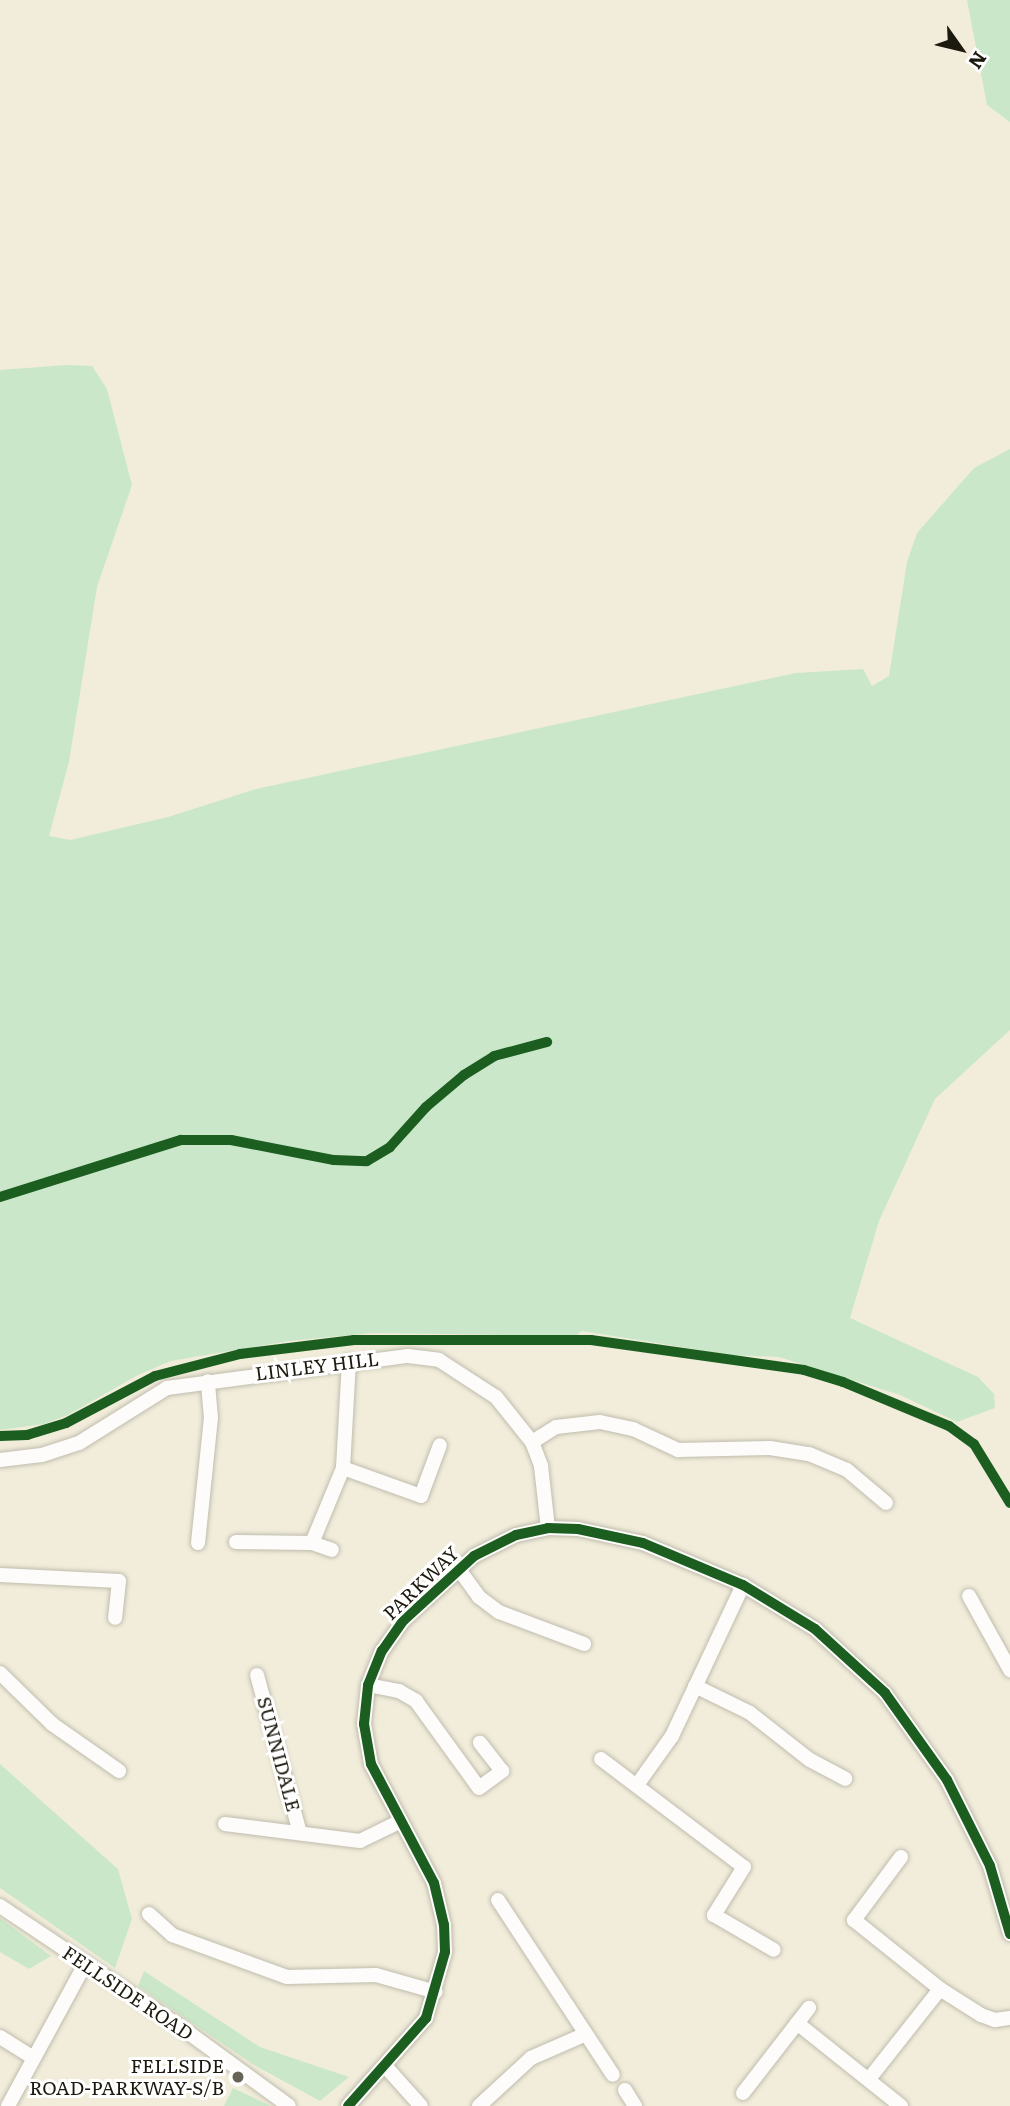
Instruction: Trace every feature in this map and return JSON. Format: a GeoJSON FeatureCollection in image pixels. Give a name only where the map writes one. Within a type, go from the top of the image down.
{"type":"FeatureCollection","features":[{"type":"Feature","properties":{"kind":"street","name":"LINLEY HILL"},"geometry":{"type":"LineString","coordinates":[[0,1460],[62,1450],[167,1388],[349,1361],[408,1356],[439,1360],[467,1374],[496,1397],[532,1442],[541,1466],[548,1528]]}},
{"type":"Feature","properties":{"kind":"street"},"geometry":{"type":"LineString","coordinates":[[312,1543],[343,1468],[349,1361]]}},
{"type":"Feature","properties":{"kind":"street"},"geometry":{"type":"LineString","coordinates":[[198,1543],[211,1418],[208,1381]]}},
{"type":"Feature","properties":{"kind":"street"},"geometry":{"type":"LineString","coordinates":[[532,1442],[556,1427],[600,1422],[633,1429],[678,1450],[770,1448],[809,1454],[847,1470],[886,1503]]}},
{"type":"Feature","properties":{"kind":"street"},"geometry":{"type":"LineString","coordinates":[[343,1468],[421,1496],[440,1445]]}},
{"type":"Feature","properties":{"kind":"street","name":"PARKWAY"},"geometry":{"type":"LineString","coordinates":[[348,2106],[416,2032],[436,1992],[445,1952],[444,1925],[434,1883],[379,1786],[366,1744],[368,1685],[396,1630],[458,1568],[492,1545],[548,1528],[625,1538],[743,1585],[837,1647],[885,1693],[947,1780],[990,1866],[1010,1934]]}},
{"type":"Feature","properties":{"kind":"street"},"geometry":{"type":"LineString","coordinates":[[236,1542],[312,1543],[332,1550]]}},
{"type":"Feature","properties":{"kind":"street"},"geometry":{"type":"LineString","coordinates":[[458,1568],[478,1597],[499,1612],[584,1644]]}},
{"type":"Feature","properties":{"kind":"street"},"geometry":{"type":"LineString","coordinates":[[0,1575],[119,1581],[115,1618]]}},
{"type":"Feature","properties":{"kind":"street"},"geometry":{"type":"LineString","coordinates":[[637,1785],[672,1735],[743,1585]]}},
{"type":"Feature","properties":{"kind":"street"},"geometry":{"type":"LineString","coordinates":[[969,1596],[1010,1670]]}},
{"type":"Feature","properties":{"kind":"street"},"geometry":{"type":"LineString","coordinates":[[0,1673],[52,1724],[119,1771]]}},
{"type":"Feature","properties":{"kind":"street","name":"SUNNIDALE"},"geometry":{"type":"LineString","coordinates":[[257,1675],[300,1833]]}},
{"type":"Feature","properties":{"kind":"street"},"geometry":{"type":"LineString","coordinates":[[368,1685],[399,1692],[416,1701],[480,1788],[502,1771],[481,1743]]}},
{"type":"Feature","properties":{"kind":"street"},"geometry":{"type":"LineString","coordinates":[[695,1686],[750,1713],[810,1760],[845,1779]]}},
{"type":"Feature","properties":{"kind":"street"},"geometry":{"type":"LineString","coordinates":[[601,1759],[744,1867],[714,1915],[774,1950]]}},
{"type":"Feature","properties":{"kind":"street","name":"SUNNIDALE"},"geometry":{"type":"LineString","coordinates":[[225,1824],[360,1841],[399,1822]]}},
{"type":"Feature","properties":{"kind":"street"},"geometry":{"type":"LineString","coordinates":[[901,1857],[854,1920],[940,1989],[990,2020],[1010,2018]]}},
{"type":"Feature","properties":{"kind":"street"},"geometry":{"type":"LineString","coordinates":[[498,1900],[612,2075]]}},
{"type":"Feature","properties":{"kind":"street","name":"FELLSIDE ROAD"},"geometry":{"type":"LineString","coordinates":[[0,1906],[289,2106]]}},
{"type":"Feature","properties":{"kind":"street"},"geometry":{"type":"LineString","coordinates":[[149,1914],[172,1935],[287,1977],[376,1975],[436,1992]]}},
{"type":"Feature","properties":{"kind":"street"},"geometry":{"type":"LineString","coordinates":[[8,2106],[32,2057],[85,1964]]}},
{"type":"Feature","properties":{"kind":"street"},"geometry":{"type":"LineString","coordinates":[[869,2079],[940,1989]]}},
{"type":"Feature","properties":{"kind":"street"},"geometry":{"type":"LineString","coordinates":[[743,2093],[809,2008]]}},
{"type":"Feature","properties":{"kind":"street"},"geometry":{"type":"LineString","coordinates":[[797,2023],[901,2106]]}},
{"type":"Feature","properties":{"kind":"street"},"geometry":{"type":"LineString","coordinates":[[479,2106],[531,2058],[586,2034]]}},
{"type":"Feature","properties":{"kind":"street"},"geometry":{"type":"LineString","coordinates":[[0,2036],[32,2057]]}},
{"type":"Feature","properties":{"kind":"street"},"geometry":{"type":"LineString","coordinates":[[386,2067],[421,2106]]}},
{"type":"Feature","properties":{"kind":"street"},"geometry":{"type":"LineString","coordinates":[[625,2090],[635,2106]]}},
{"type":"Feature","properties":{"kind":"green space"},"geometry":{"type":"Polygon","coordinates":[[[967,0],[1010,0],[1010,122],[987,105],[967,0]]]}},
{"type":"Feature","properties":{"kind":"green space"},"geometry":{"type":"Polygon","coordinates":[[[66,365],[92,366],[107,389],[132,485],[97,587],[69,762],[49,836],[70,840],[168,817],[256,789],[796,673],[863,669],[872,686],[889,676],[907,562],[917,533],[974,468],[1010,449],[1010,1030],[935,1099],[879,1221],[850,1318],[978,1377],[994,1394],[995,1408],[957,1422],[900,1395],[779,1357],[731,1355],[582,1331],[575,1336],[373,1333],[289,1341],[171,1361],[138,1375],[68,1415],[44,1424],[0,1430],[0,370],[66,365]]]}},
{"type":"Feature","properties":{"kind":"green space"},"geometry":{"type":"Polygon","coordinates":[[[0,1764],[118,1869],[132,1919],[115,1968],[0,1888],[0,1764]]]}},
{"type":"Feature","properties":{"kind":"green space"},"geometry":{"type":"Polygon","coordinates":[[[0,1918],[51,1956],[29,1969],[0,1952],[0,1918]]]}},
{"type":"Feature","properties":{"kind":"green space"},"geometry":{"type":"Polygon","coordinates":[[[144,1971],[260,2047],[349,2077],[320,2101],[254,2065],[138,1986],[144,1971]]]}},
{"type":"Feature","properties":{"kind":"green space"},"geometry":{"type":"Polygon","coordinates":[[[233,2088],[269,2105],[270,2106],[224,2106],[233,2088]]]}},
{"type":"Feature","properties":{"kind":"cycle path"},"geometry":{"type":"LineString","coordinates":[[0,1197],[181,1140],[231,1140],[334,1160],[367,1161],[390,1147],[426,1107],[464,1075],[494,1056],[547,1042]]}},
{"type":"Feature","properties":{"kind":"cycle path"},"geometry":{"type":"LineString","coordinates":[[0,1436],[27,1435],[66,1423],[155,1376],[240,1354],[354,1340],[591,1340],[804,1370],[843,1382],[949,1426],[974,1444],[1010,1503]]}},
{"type":"Feature","properties":{"kind":"cycle path"},"geometry":{"type":"LineString","coordinates":[[348,2106],[426,2018],[445,1952],[444,1925],[434,1883],[371,1764],[364,1724],[368,1685],[382,1651],[404,1620],[474,1556],[516,1535],[548,1528],[578,1529],[643,1543],[743,1585],[815,1629],[885,1693],[947,1780],[990,1866],[1010,1934]]}},
{"type":"Feature","properties":{"kind":"place","name":"FELLSIDE ROAD-PARKWAY-S/B"},"geometry":{"type":"Point","coordinates":[238,2077]}}]}
